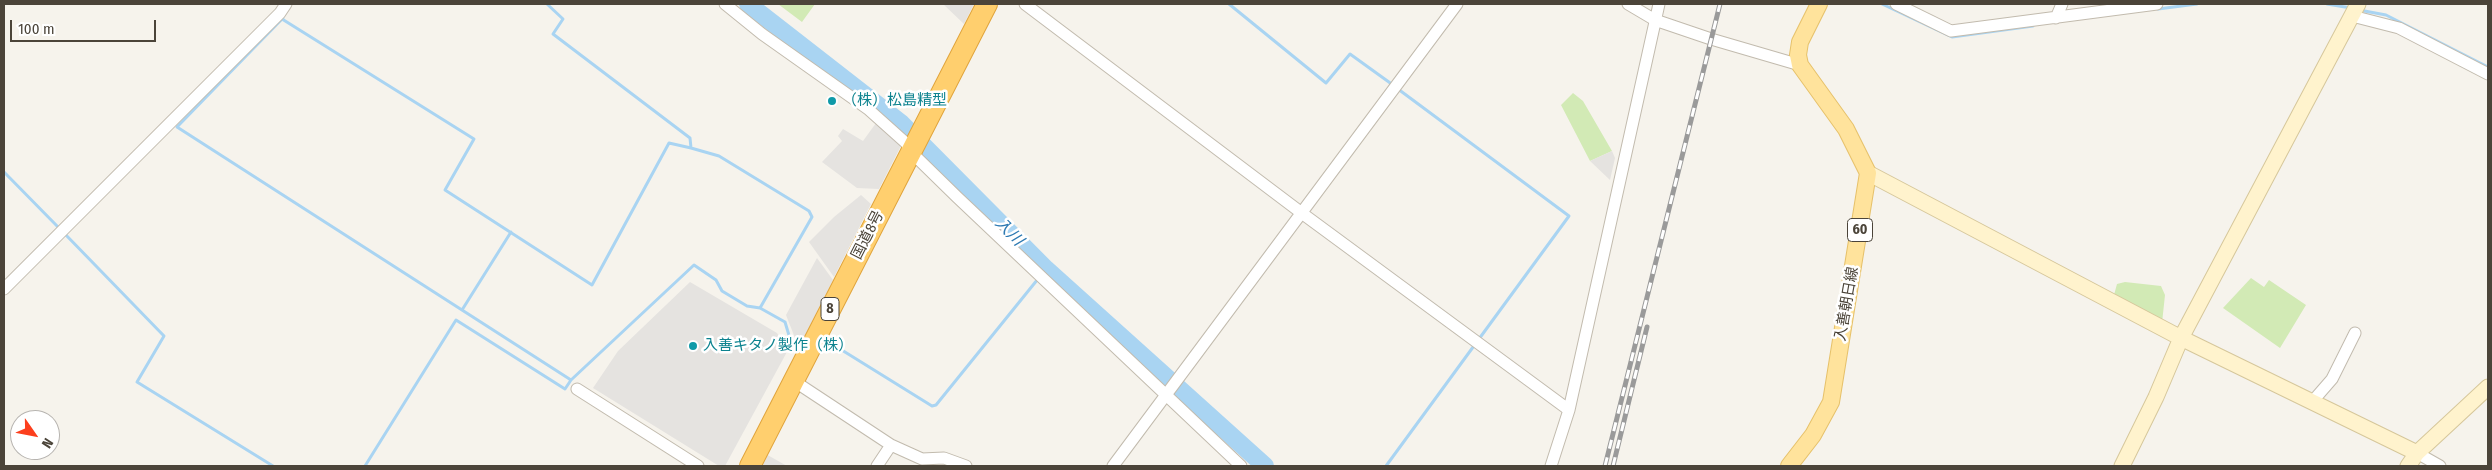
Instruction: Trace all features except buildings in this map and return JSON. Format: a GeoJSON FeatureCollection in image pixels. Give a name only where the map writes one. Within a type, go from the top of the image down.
{"type":"FeatureCollection","features":[{"type":"Feature","properties":{"kind":"highway","name":"国道8号"},"geometry":{"type":"LineString","coordinates":[[750,466],[987,4]]}},
{"type":"Feature","properties":{"kind":"main road"},"geometry":{"type":"LineString","coordinates":[[1819,4],[1800,42],[1798,55],[1800,65],[1846,130],[1868,173]]}},
{"type":"Feature","properties":{"kind":"main road","name":"入善朝日線"},"geometry":{"type":"LineString","coordinates":[[1789,466],[1813,435],[1830,402],[1868,173]]}},
{"type":"Feature","properties":{"kind":"street"},"geometry":{"type":"LineString","coordinates":[[4,289],[280,14],[286,4]]}},
{"type":"Feature","properties":{"kind":"street"},"geometry":{"type":"LineString","coordinates":[[725,4],[762,34],[868,108],[906,143],[911,152],[1165,397],[1241,466]]}},
{"type":"Feature","properties":{"kind":"street"},"geometry":{"type":"LineString","coordinates":[[1025,4],[1302,214],[1569,410]]}},
{"type":"Feature","properties":{"kind":"street"},"geometry":{"type":"LineString","coordinates":[[1112,466],[1457,4]]}},
{"type":"Feature","properties":{"kind":"street"},"geometry":{"type":"LineString","coordinates":[[1628,4],[1655,20],[1711,39],[1800,65]]}},
{"type":"Feature","properties":{"kind":"street"},"geometry":{"type":"LineString","coordinates":[[1551,466],[1569,410],[1659,4]]}},
{"type":"Feature","properties":{"kind":"street"},"geometry":{"type":"LineString","coordinates":[[1896,4],[1950,31],[2157,4]]}},
{"type":"Feature","properties":{"kind":"street"},"geometry":{"type":"LineString","coordinates":[[2056,18],[2062,4]]}},
{"type":"Feature","properties":{"kind":"street"},"geometry":{"type":"LineString","coordinates":[[2122,466],[2156,397],[2181,338],[2355,10],[2399,28],[2488,74]]}},
{"type":"Feature","properties":{"kind":"street"},"geometry":{"type":"LineString","coordinates":[[1868,173],[2181,338],[2440,466]]}},
{"type":"Feature","properties":{"kind":"street"},"geometry":{"type":"LineString","coordinates":[[2312,402],[2332,379],[2355,333]]}},
{"type":"Feature","properties":{"kind":"street"},"geometry":{"type":"LineString","coordinates":[[794,381],[891,445],[922,459],[944,458],[966,466]]}},
{"type":"Feature","properties":{"kind":"street"},"geometry":{"type":"LineString","coordinates":[[2408,466],[2417,453],[2488,387]]}},
{"type":"Feature","properties":{"kind":"street"},"geometry":{"type":"LineString","coordinates":[[577,390],[698,466]]}},
{"type":"Feature","properties":{"kind":"street"},"geometry":{"type":"LineString","coordinates":[[877,466],[891,445]]}},
{"type":"Feature","properties":{"kind":"green space"},"geometry":{"type":"Polygon","coordinates":[[[778,4],[815,4],[802,22],[778,4]]]}},
{"type":"Feature","properties":{"kind":"green space"},"geometry":{"type":"Polygon","coordinates":[[[1573,93],[1583,101],[1612,151],[1590,161],[1561,105],[1573,93]]]}},
{"type":"Feature","properties":{"kind":"green space"},"geometry":{"type":"Polygon","coordinates":[[[2251,278],[2264,287],[2269,280],[2306,305],[2280,348],[2223,308],[2251,278]]]}},
{"type":"Feature","properties":{"kind":"green space"},"geometry":{"type":"Polygon","coordinates":[[[2125,282],[2161,286],[2165,295],[2162,323],[2114,295],[2117,284],[2125,282]]]}},
{"type":"Feature","properties":{"kind":"shaded area"},"geometry":{"type":"Polygon","coordinates":[[[943,4],[974,4],[964,24],[943,4]]]}},
{"type":"Feature","properties":{"kind":"shaded area"},"geometry":{"type":"Polygon","coordinates":[[[876,123],[905,138],[879,189],[857,188],[822,162],[842,141],[838,136],[843,129],[863,141],[876,123]]]}},
{"type":"Feature","properties":{"kind":"shaded area"},"geometry":{"type":"Polygon","coordinates":[[[1612,151],[1615,158],[1610,180],[1590,161],[1612,151]]]}},
{"type":"Feature","properties":{"kind":"shaded area"},"geometry":{"type":"Polygon","coordinates":[[[861,195],[871,204],[834,277],[809,242],[834,217],[861,195]]]}},
{"type":"Feature","properties":{"kind":"shaded area"},"geometry":{"type":"Polygon","coordinates":[[[817,258],[833,280],[805,336],[795,338],[786,315],[817,258]]]}},
{"type":"Feature","properties":{"kind":"shaded area"},"geometry":{"type":"Polygon","coordinates":[[[690,282],[777,333],[788,350],[725,466],[719,466],[593,388],[618,351],[690,282]]]}},
{"type":"Feature","properties":{"kind":"shaded area"},"geometry":{"type":"Polygon","coordinates":[[[764,453],[787,466],[756,466],[764,453]]]}},
{"type":"Feature","properties":{"kind":"waterway"},"geometry":{"type":"LineString","coordinates":[[547,4],[563,19],[553,34],[690,138],[691,148],[719,156],[809,211],[812,217],[760,308]]}},
{"type":"Feature","properties":{"kind":"waterway","name":"入川"},"geometry":{"type":"LineString","coordinates":[[748,4],[901,123],[1046,269],[1265,466]]}},
{"type":"Feature","properties":{"kind":"waterway"},"geometry":{"type":"LineString","coordinates":[[1229,4],[1326,83],[1350,54],[1393,85]]}},
{"type":"Feature","properties":{"kind":"waterway"},"geometry":{"type":"LineString","coordinates":[[1882,4],[1952,37],[2033,26]]}},
{"type":"Feature","properties":{"kind":"waterway"},"geometry":{"type":"LineString","coordinates":[[2158,9],[2197,4]]}},
{"type":"Feature","properties":{"kind":"waterway"},"geometry":{"type":"LineString","coordinates":[[2327,4],[2351,8]]}},
{"type":"Feature","properties":{"kind":"waterway"},"geometry":{"type":"LineString","coordinates":[[2359,10],[2386,15],[2488,67]]}},
{"type":"Feature","properties":{"kind":"waterway"},"geometry":{"type":"LineString","coordinates":[[283,18],[177,127],[462,310]]}},
{"type":"Feature","properties":{"kind":"waterway"},"geometry":{"type":"LineString","coordinates":[[282,19],[474,139],[445,190],[592,285],[669,143],[691,148]]}},
{"type":"Feature","properties":{"kind":"waterway"},"geometry":{"type":"LineString","coordinates":[[1386,466],[1569,216],[1398,89]]}},
{"type":"Feature","properties":{"kind":"waterway"},"geometry":{"type":"LineString","coordinates":[[4,172],[59,228]]}},
{"type":"Feature","properties":{"kind":"waterway"},"geometry":{"type":"LineString","coordinates":[[511,232],[462,310],[571,380]]}},
{"type":"Feature","properties":{"kind":"waterway"},"geometry":{"type":"LineString","coordinates":[[64,233],[164,336],[137,382],[273,466]]}},
{"type":"Feature","properties":{"kind":"waterway"},"geometry":{"type":"LineString","coordinates":[[365,466],[456,320],[565,389],[571,380],[694,265],[716,280],[722,291],[747,306],[760,308],[785,322],[791,342],[806,340]]}},
{"type":"Feature","properties":{"kind":"waterway"},"geometry":{"type":"LineString","coordinates":[[824,339],[932,406],[936,405],[1046,269]]}},
{"type":"Feature","properties":{"kind":"railway"},"geometry":{"type":"LineString","coordinates":[[1605,466],[1720,4]]}},
{"type":"Feature","properties":{"kind":"railway"},"geometry":{"type":"LineString","coordinates":[[1613,466],[1647,327]]}},
{"type":"Feature","properties":{"kind":"place","name":"（株）松島精型"},"geometry":{"type":"Point","coordinates":[832,101]}},
{"type":"Feature","properties":{"kind":"place","name":"入善キタノ製作（株）"},"geometry":{"type":"Point","coordinates":[693,346]}}]}
